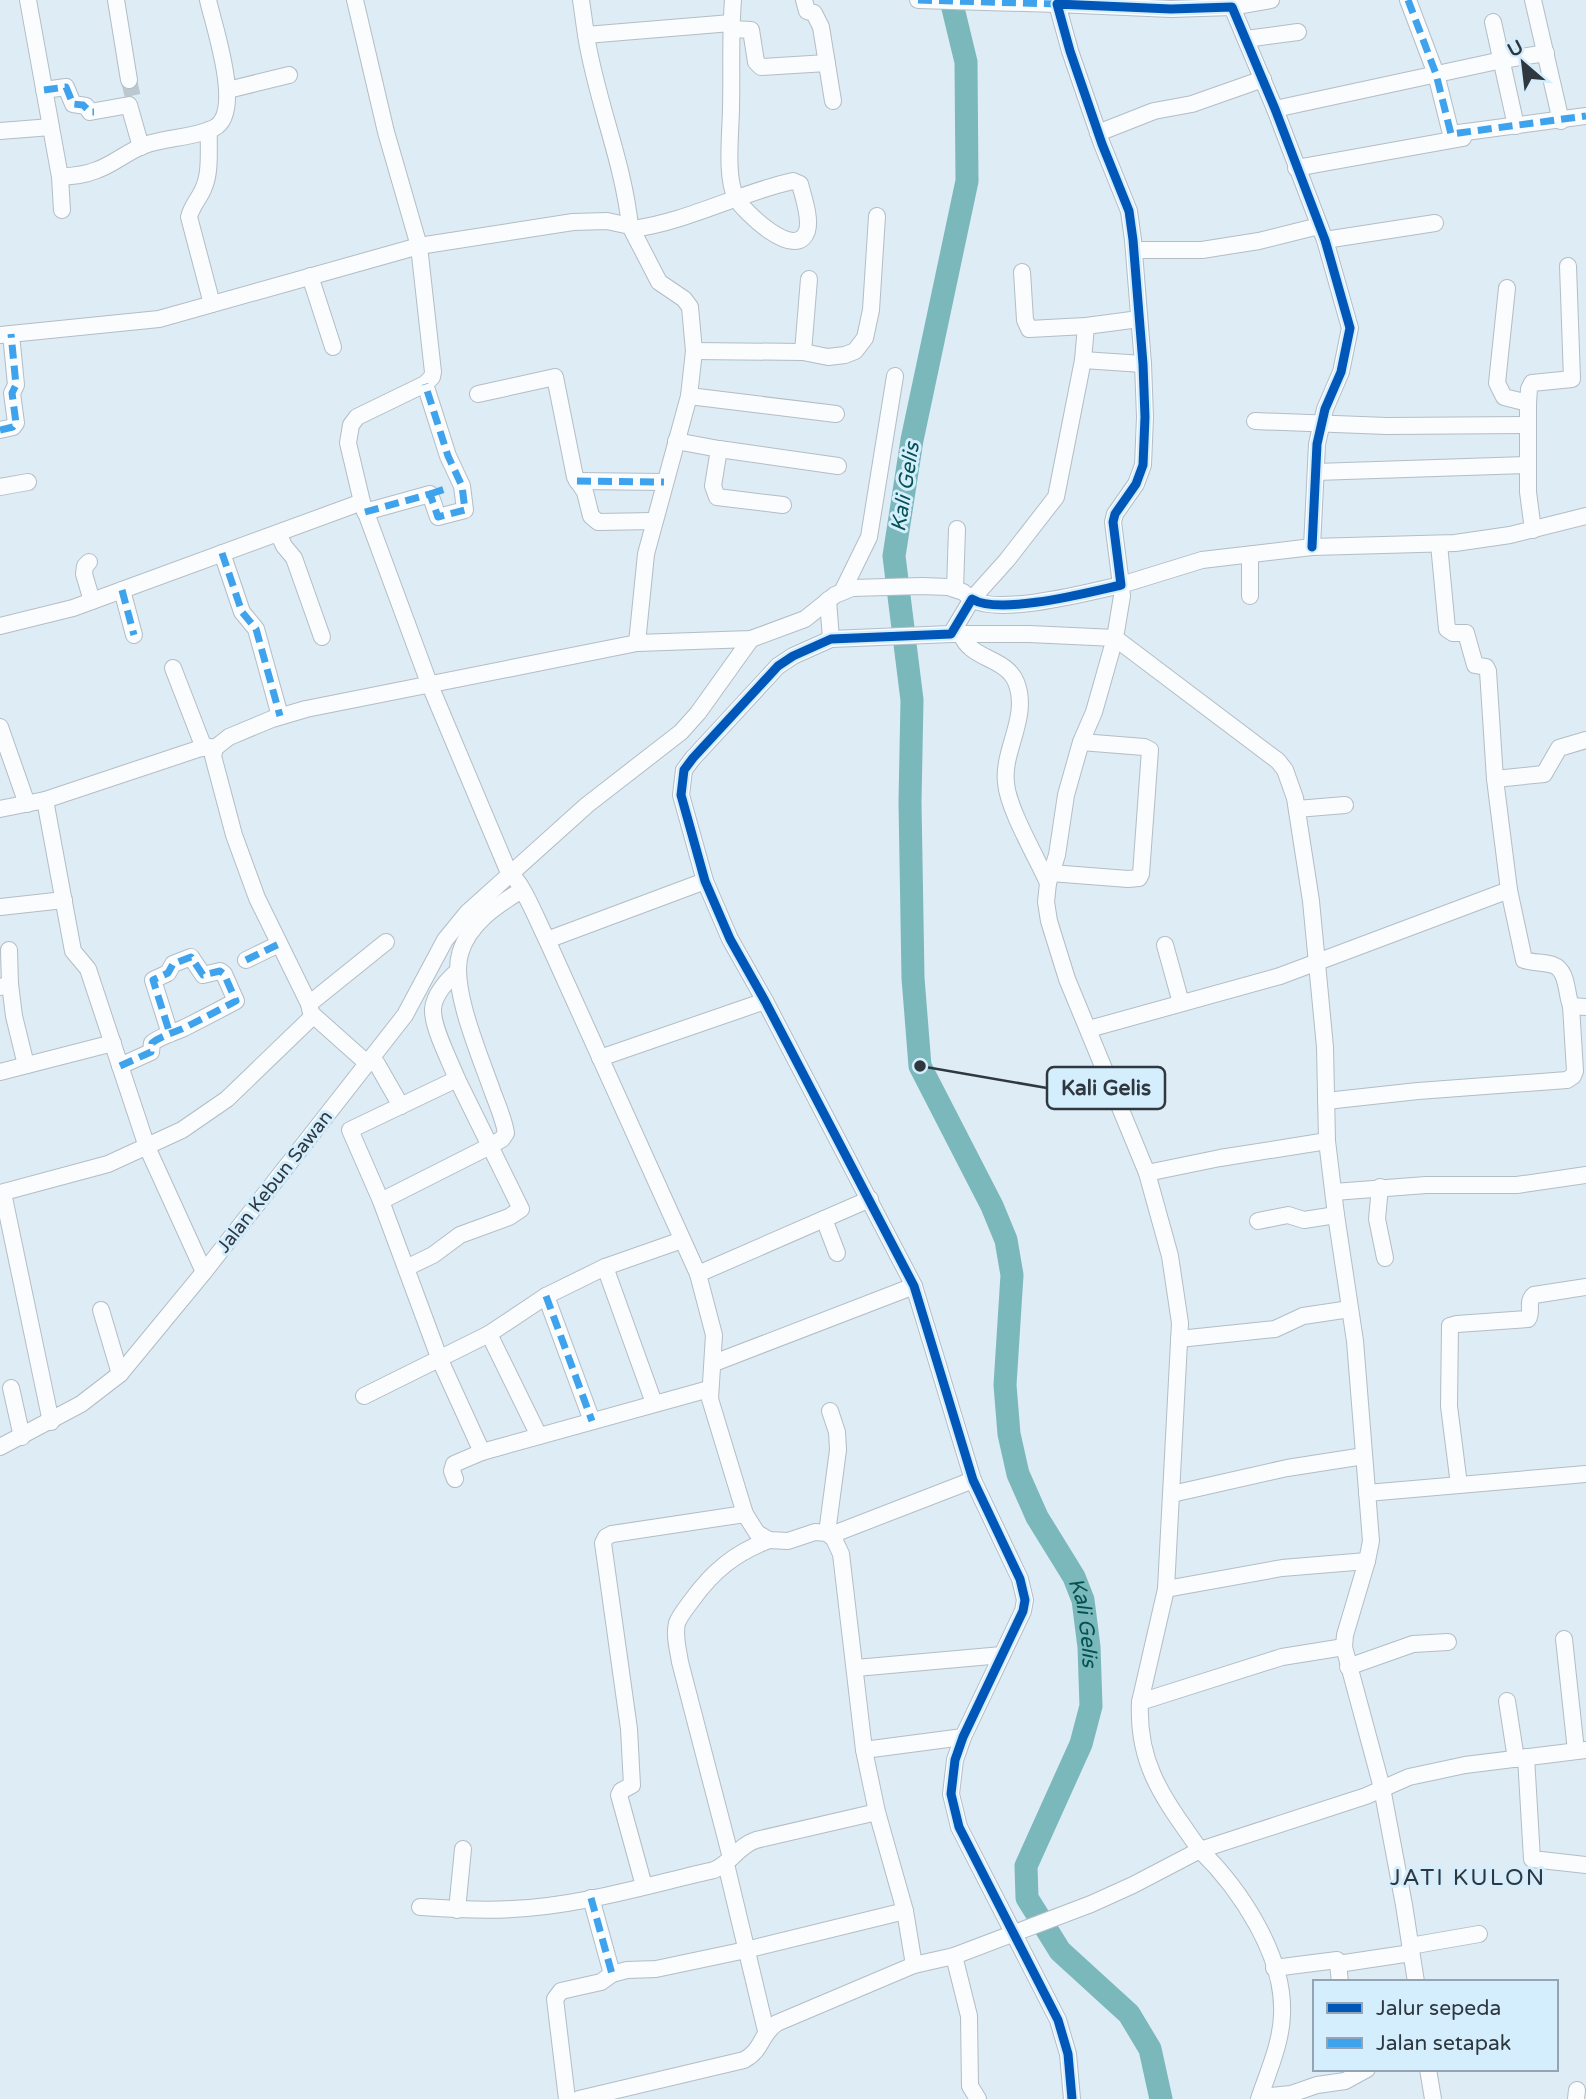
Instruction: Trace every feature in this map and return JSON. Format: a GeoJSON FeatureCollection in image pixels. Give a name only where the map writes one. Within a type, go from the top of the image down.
{"type":"FeatureCollection","features":[{"type":"Feature","properties":{"kind":"street"},"geometry":{"type":"LineString","coordinates":[[28,0],[60,177],[62,210]]}},
{"type":"Feature","properties":{"kind":"street"},"geometry":{"type":"LineString","coordinates":[[116,0],[129,80]]}},
{"type":"Feature","properties":{"kind":"street"},"geometry":{"type":"LineString","coordinates":[[60,177],[99,170],[141,147],[218,126],[225,117],[228,90],[208,0]]}},
{"type":"Feature","properties":{"kind":"street"},"geometry":{"type":"LineString","coordinates":[[355,0],[386,132],[419,246],[433,372],[425,384],[357,417],[351,425],[348,443],[364,507],[429,683],[516,881],[547,940],[698,1274],[712,1322],[714,1363],[709,1389],[713,1411],[746,1514],[757,1533],[769,1540]]}},
{"type":"Feature","properties":{"kind":"street"},"geometry":{"type":"LineString","coordinates":[[581,0],[592,71],[627,196],[631,228],[659,282],[684,299],[690,307],[694,351],[689,396],[646,554],[636,643]]}},
{"type":"Feature","properties":{"kind":"street"},"geometry":{"type":"LineString","coordinates":[[0,430],[13,427],[16,423],[12,393],[16,382],[5,335],[159,319],[419,246],[573,222],[607,221],[631,228],[693,215],[736,198],[797,181],[805,207],[807,232],[803,237],[793,242],[778,238],[736,198],[730,159],[733,0]]}},
{"type":"Feature","properties":{"kind":"street"},"geometry":{"type":"LineString","coordinates":[[804,0],[807,11],[814,13],[820,22],[833,101]]}},
{"type":"Feature","properties":{"kind":"street"},"geometry":{"type":"LineString","coordinates":[[918,0],[996,4],[1057,2],[1232,7],[1271,0]]}},
{"type":"Feature","properties":{"kind":"street"},"geometry":{"type":"LineString","coordinates":[[1408,0],[1436,74],[1451,134],[1561,123]]}},
{"type":"Feature","properties":{"kind":"street"},"geometry":{"type":"LineString","coordinates":[[1533,0],[1561,123]]}},
{"type":"Feature","properties":{"kind":"street"},"geometry":{"type":"LineString","coordinates":[[1057,2],[1070,51],[1098,133],[1129,211],[1143,364],[1143,465],[1136,484],[1115,514],[1114,522],[1122,596],[1115,638],[1066,795],[1057,855],[1046,902],[1049,921],[1068,979],[1147,1173],[1170,1256],[1180,1323],[1166,1589],[1140,1702],[1143,1748],[1153,1779],[1200,1850],[1221,1871],[1248,1909],[1264,1938],[1281,1993],[1282,2014],[1276,2048],[1260,2098],[1291,2094],[1317,2085],[1345,2081],[1363,2071]]}},
{"type":"Feature","properties":{"kind":"street"},"geometry":{"type":"LineString","coordinates":[[1232,7],[1275,109],[1322,233],[1350,328],[1341,372],[1321,425],[1312,547]]}},
{"type":"Feature","properties":{"kind":"street"},"geometry":{"type":"LineString","coordinates":[[1493,22],[1516,127]]}},
{"type":"Feature","properties":{"kind":"street"},"geometry":{"type":"LineString","coordinates":[[586,35],[731,26],[751,30],[758,66],[827,62]]}},
{"type":"Feature","properties":{"kind":"street"},"geometry":{"type":"LineString","coordinates":[[1246,39],[1298,32]]}},
{"type":"Feature","properties":{"kind":"street"},"geometry":{"type":"LineString","coordinates":[[1275,109],[1546,53]]}},
{"type":"Feature","properties":{"kind":"street"},"geometry":{"type":"LineString","coordinates":[[228,90],[289,75]]}},
{"type":"Feature","properties":{"kind":"street"},"geometry":{"type":"LineString","coordinates":[[1098,133],[1154,111],[1192,104],[1263,79]]}},
{"type":"Feature","properties":{"kind":"street"},"geometry":{"type":"LineString","coordinates":[[44,90],[66,87],[73,104],[86,106],[90,112],[131,102],[141,147]]}},
{"type":"Feature","properties":{"kind":"street"},"geometry":{"type":"LineString","coordinates":[[1296,168],[1561,123],[1586,116]]}},
{"type":"Feature","properties":{"kind":"street"},"geometry":{"type":"LineString","coordinates":[[0,131],[51,127]]}},
{"type":"Feature","properties":{"kind":"street"},"geometry":{"type":"LineString","coordinates":[[209,130],[206,181],[188,217],[212,304]]}},
{"type":"Feature","properties":{"kind":"street"},"geometry":{"type":"LineString","coordinates":[[694,351],[803,352],[828,357],[855,351],[865,338],[871,310],[877,216]]}},
{"type":"Feature","properties":{"kind":"street"},"geometry":{"type":"LineString","coordinates":[[1134,250],[1202,250],[1322,233],[1435,223]]}},
{"type":"Feature","properties":{"kind":"street"},"geometry":{"type":"LineString","coordinates":[[1532,530],[1528,492],[1529,389],[1532,383],[1579,379],[1568,265]]}},
{"type":"Feature","properties":{"kind":"street"},"geometry":{"type":"LineString","coordinates":[[1022,272],[1027,328],[1086,326],[1139,319]]}},
{"type":"Feature","properties":{"kind":"street"},"geometry":{"type":"LineString","coordinates":[[310,276],[333,346]]}},
{"type":"Feature","properties":{"kind":"street"},"geometry":{"type":"LineString","coordinates":[[803,352],[809,279]]}},
{"type":"Feature","properties":{"kind":"street"},"geometry":{"type":"LineString","coordinates":[[1507,288],[1497,383],[1504,397],[1528,403]]}},
{"type":"Feature","properties":{"kind":"street"},"geometry":{"type":"LineString","coordinates":[[953,634],[972,599],[1007,561],[1056,498],[1083,360],[1086,326]]}},
{"type":"Feature","properties":{"kind":"street"},"geometry":{"type":"LineString","coordinates":[[1083,360],[1143,364]]}},
{"type":"Feature","properties":{"kind":"street"},"geometry":{"type":"LineString","coordinates":[[848,589],[869,537],[895,376]]}},
{"type":"Feature","properties":{"kind":"street"},"geometry":{"type":"LineString","coordinates":[[478,394],[555,377],[577,481],[585,492],[592,516],[598,522],[654,521]]}},
{"type":"Feature","properties":{"kind":"street"},"geometry":{"type":"LineString","coordinates":[[0,625],[55,614],[278,533],[364,507],[438,491],[440,524],[465,510],[462,486],[448,456],[425,384]]}},
{"type":"Feature","properties":{"kind":"street"},"geometry":{"type":"LineString","coordinates":[[689,396],[836,414]]}},
{"type":"Feature","properties":{"kind":"street"},"geometry":{"type":"LineString","coordinates":[[1255,421],[1321,425],[1528,425]]}},
{"type":"Feature","properties":{"kind":"street"},"geometry":{"type":"LineString","coordinates":[[676,441],[838,466]]}},
{"type":"Feature","properties":{"kind":"street"},"geometry":{"type":"LineString","coordinates":[[719,449],[713,486],[717,497],[783,505]]}},
{"type":"Feature","properties":{"kind":"street"},"geometry":{"type":"LineString","coordinates":[[1316,472],[1528,465]]}},
{"type":"Feature","properties":{"kind":"street"},"geometry":{"type":"LineString","coordinates":[[577,481],[664,482]]}},
{"type":"Feature","properties":{"kind":"street"},"geometry":{"type":"LineString","coordinates":[[0,487],[28,482]]}},
{"type":"Feature","properties":{"kind":"street"},"geometry":{"type":"LineString","coordinates":[[0,809],[45,800],[209,748],[280,716],[429,683],[636,643],[751,639],[805,618],[848,589],[922,586],[955,589],[987,604],[1021,603],[1059,599],[1121,585],[1202,560],[1312,547],[1439,544],[1510,536],[1586,516]]}},
{"type":"Feature","properties":{"kind":"street"},"geometry":{"type":"LineString","coordinates":[[955,589],[957,529]]}},
{"type":"Feature","properties":{"kind":"street"},"geometry":{"type":"LineString","coordinates":[[278,533],[294,558],[322,638]]}},
{"type":"Feature","properties":{"kind":"street"},"geometry":{"type":"LineString","coordinates":[[1326,1101],[1567,1080],[1575,1071],[1578,1007],[1559,968],[1527,962],[1522,957],[1509,890],[1495,779],[1488,671],[1486,667],[1475,665],[1466,633],[1453,633],[1447,629],[1439,544]]}},
{"type":"Feature","properties":{"kind":"street"},"geometry":{"type":"LineString","coordinates":[[222,553],[242,612],[256,629],[280,716]]}},
{"type":"Feature","properties":{"kind":"street"},"geometry":{"type":"LineString","coordinates":[[1250,555],[1251,596]]}},
{"type":"Feature","properties":{"kind":"street"},"geometry":{"type":"LineString","coordinates":[[89,562],[84,570],[92,601]]}},
{"type":"Feature","properties":{"kind":"street"},"geometry":{"type":"LineString","coordinates":[[122,590],[134,635]]}},
{"type":"Feature","properties":{"kind":"street"},"geometry":{"type":"LineString","coordinates":[[828,600],[839,638]]}},
{"type":"Feature","properties":{"kind":"street"},"geometry":{"type":"LineString","coordinates":[[953,634],[978,654],[1008,670],[1016,683],[1020,699],[1005,782],[1010,800],[1050,878]]}},
{"type":"Feature","properties":{"kind":"street"},"geometry":{"type":"LineString","coordinates":[[1072,2099],[1071,2074],[1058,2020],[1019,1931],[959,1827],[954,1810],[952,1777],[963,1737],[1023,1611],[1023,1590],[1014,1565],[973,1480],[914,1286],[723,926],[705,881],[681,795],[684,770],[778,666],[793,656],[839,638],[953,634],[1115,638],[1278,761],[1303,808],[1325,1046],[1328,1142],[1350,1309],[1371,1541],[1344,1647],[1382,1788],[1416,1980]]}},
{"type":"Feature","properties":{"kind":"street"},"geometry":{"type":"LineString","coordinates":[[381,1201],[491,1146],[505,1136],[506,1130],[466,1013],[457,971],[460,953],[476,925],[497,906],[516,881],[587,805],[681,732],[698,713],[751,639]]}},
{"type":"Feature","properties":{"kind":"street"},"geometry":{"type":"LineString","coordinates":[[173,668],[209,748],[234,835],[257,898],[311,1009],[375,1066],[401,1106]]}},
{"type":"Feature","properties":{"kind":"street"},"geometry":{"type":"LineString","coordinates":[[0,727],[27,804]]}},
{"type":"Feature","properties":{"kind":"street"},"geometry":{"type":"LineString","coordinates":[[1495,779],[1544,774],[1559,748],[1586,740]]}},
{"type":"Feature","properties":{"kind":"street"},"geometry":{"type":"LineString","coordinates":[[1050,878],[1128,879],[1139,878],[1141,874],[1150,750],[1144,747],[1081,742]]}},
{"type":"Feature","properties":{"kind":"street"},"geometry":{"type":"LineString","coordinates":[[45,800],[73,951],[88,969],[147,1147],[204,1272]]}},
{"type":"Feature","properties":{"kind":"street"},"geometry":{"type":"LineString","coordinates":[[1303,808],[1345,805]]}},
{"type":"Feature","properties":{"kind":"street","name":"Jalan Kebun Sawan"},"geometry":{"type":"LineString","coordinates":[[0,1447],[81,1404],[120,1374],[204,1272],[330,1108],[375,1066],[415,1000],[436,956],[454,927],[516,881]]}},
{"type":"Feature","properties":{"kind":"street"},"geometry":{"type":"LineString","coordinates":[[547,940],[705,881]]}},
{"type":"Feature","properties":{"kind":"street"},"geometry":{"type":"LineString","coordinates":[[1089,1029],[1280,976],[1509,890]]}},
{"type":"Feature","properties":{"kind":"street"},"geometry":{"type":"LineString","coordinates":[[0,908],[64,900]]}},
{"type":"Feature","properties":{"kind":"street"},"geometry":{"type":"LineString","coordinates":[[51,1422],[1,1193],[108,1164],[182,1130],[214,1110],[311,1021],[311,1009],[387,942]]}},
{"type":"Feature","properties":{"kind":"street"},"geometry":{"type":"LineString","coordinates":[[246,960],[279,944]]}},
{"type":"Feature","properties":{"kind":"street"},"geometry":{"type":"LineString","coordinates":[[1165,944],[1181,1003]]}},
{"type":"Feature","properties":{"kind":"street"},"geometry":{"type":"LineString","coordinates":[[9,950],[5,986],[26,1065]]}},
{"type":"Feature","properties":{"kind":"street"},"geometry":{"type":"LineString","coordinates":[[120,1066],[151,1052],[153,1042],[170,1034],[236,1001],[224,974],[220,971],[202,975],[191,957],[173,964],[169,973],[153,981],[170,1034]]}},
{"type":"Feature","properties":{"kind":"street"},"geometry":{"type":"LineString","coordinates":[[406,1268],[433,1255],[460,1235],[516,1214],[521,1209],[457,1079],[438,1031],[433,1009],[444,985],[457,971]]}},
{"type":"Feature","properties":{"kind":"street"},"geometry":{"type":"LineString","coordinates":[[600,1058],[765,1001]]}},
{"type":"Feature","properties":{"kind":"street"},"geometry":{"type":"LineString","coordinates":[[0,1072],[113,1043]]}},
{"type":"Feature","properties":{"kind":"street"},"geometry":{"type":"LineString","coordinates":[[457,1079],[350,1130],[381,1201],[438,1355],[482,1452]]}},
{"type":"Feature","properties":{"kind":"street"},"geometry":{"type":"LineString","coordinates":[[1147,1173],[1220,1158],[1328,1142]]}},
{"type":"Feature","properties":{"kind":"street"},"geometry":{"type":"LineString","coordinates":[[1334,1192],[1380,1187],[1517,1185],[1586,1175]]}},
{"type":"Feature","properties":{"kind":"street"},"geometry":{"type":"LineString","coordinates":[[1380,1187],[1377,1219],[1385,1258]]}},
{"type":"Feature","properties":{"kind":"street"},"geometry":{"type":"LineString","coordinates":[[698,1274],[870,1199]]}},
{"type":"Feature","properties":{"kind":"street"},"geometry":{"type":"LineString","coordinates":[[1258,1221],[1289,1215],[1304,1220],[1336,1215]]}},
{"type":"Feature","properties":{"kind":"street"},"geometry":{"type":"LineString","coordinates":[[824,1219],[837,1253]]}},
{"type":"Feature","properties":{"kind":"street"},"geometry":{"type":"LineString","coordinates":[[364,1396],[438,1355],[489,1334],[546,1296],[605,1267],[682,1240]]}},
{"type":"Feature","properties":{"kind":"street"},"geometry":{"type":"LineString","coordinates":[[605,1267],[654,1403]]}},
{"type":"Feature","properties":{"kind":"street"},"geometry":{"type":"LineString","coordinates":[[714,1363],[914,1286]]}},
{"type":"Feature","properties":{"kind":"street"},"geometry":{"type":"LineString","coordinates":[[1459,1485],[1449,1406],[1450,1326],[1528,1319],[1530,1301],[1534,1295],[1586,1287]]}},
{"type":"Feature","properties":{"kind":"street"},"geometry":{"type":"LineString","coordinates":[[546,1296],[592,1421]]}},
{"type":"Feature","properties":{"kind":"street"},"geometry":{"type":"LineString","coordinates":[[1179,1339],[1275,1329],[1303,1316],[1350,1309]]}},
{"type":"Feature","properties":{"kind":"street"},"geometry":{"type":"LineString","coordinates":[[101,1310],[120,1374]]}},
{"type":"Feature","properties":{"kind":"street"},"geometry":{"type":"LineString","coordinates":[[489,1334],[540,1436]]}},
{"type":"Feature","properties":{"kind":"street"},"geometry":{"type":"LineString","coordinates":[[11,1388],[22,1437]]}},
{"type":"Feature","properties":{"kind":"street"},"geometry":{"type":"LineString","coordinates":[[455,1479],[452,1471],[454,1464],[482,1452],[709,1389]]}},
{"type":"Feature","properties":{"kind":"street"},"geometry":{"type":"LineString","coordinates":[[830,1411],[837,1432],[838,1450],[829,1534],[838,1546],[844,1565],[864,1750],[877,1812],[905,1911],[914,1965]]}},
{"type":"Feature","properties":{"kind":"street"},"geometry":{"type":"LineString","coordinates":[[1172,1494],[1287,1468],[1364,1456]]}},
{"type":"Feature","properties":{"kind":"street"},"geometry":{"type":"LineString","coordinates":[[1367,1493],[1586,1474]]}},
{"type":"Feature","properties":{"kind":"street"},"geometry":{"type":"LineString","coordinates":[[766,2031],[746,1950],[729,1861],[680,1662],[676,1638],[677,1623],[708,1578],[727,1561],[751,1547],[769,1540],[788,1541],[816,1532],[829,1534],[973,1480]]}},
{"type":"Feature","properties":{"kind":"street"},"geometry":{"type":"LineString","coordinates":[[644,1886],[619,1795],[632,1785],[629,1729],[603,1544],[606,1537],[612,1534],[746,1514]]}},
{"type":"Feature","properties":{"kind":"street"},"geometry":{"type":"LineString","coordinates":[[1166,1589],[1282,1568],[1367,1561]]}},
{"type":"Feature","properties":{"kind":"street"},"geometry":{"type":"LineString","coordinates":[[579,2099],[744,2060],[758,2050],[766,2031],[777,2023],[914,1965],[954,1956],[1091,1904],[1200,1850],[1354,1800],[1396,1781],[1427,1772],[1581,1751],[1564,1639]]}},
{"type":"Feature","properties":{"kind":"street"},"geometry":{"type":"LineString","coordinates":[[1348,1667],[1413,1644],[1448,1642]]}},
{"type":"Feature","properties":{"kind":"street"},"geometry":{"type":"LineString","coordinates":[[1140,1702],[1270,1661],[1344,1647]]}},
{"type":"Feature","properties":{"kind":"street"},"geometry":{"type":"LineString","coordinates":[[856,1668],[1002,1655]]}},
{"type":"Feature","properties":{"kind":"street"},"geometry":{"type":"LineString","coordinates":[[1507,1701],[1521,1758],[1532,1859],[1586,1865]]}},
{"type":"Feature","properties":{"kind":"street"},"geometry":{"type":"LineString","coordinates":[[864,1750],[963,1737]]}},
{"type":"Feature","properties":{"kind":"street"},"geometry":{"type":"LineString","coordinates":[[420,1907],[457,1910],[513,1909],[591,1898],[644,1886],[729,1861],[743,1846],[756,1840],[877,1812]]}},
{"type":"Feature","properties":{"kind":"street"},"geometry":{"type":"LineString","coordinates":[[457,1910],[463,1849]]}},
{"type":"Feature","properties":{"kind":"street"},"geometry":{"type":"LineString","coordinates":[[591,1898],[612,1974]]}},
{"type":"Feature","properties":{"kind":"street"},"geometry":{"type":"LineString","coordinates":[[567,2099],[556,1997],[561,1991],[601,1982],[612,1974],[627,1970],[656,1969],[746,1950],[905,1911]]}},
{"type":"Feature","properties":{"kind":"street"},"geometry":{"type":"LineString","coordinates":[[1338,1964],[1479,1934]]}},
{"type":"Feature","properties":{"kind":"street"},"geometry":{"type":"LineString","coordinates":[[954,1956],[969,2016],[970,2086],[978,2099]]}},
{"type":"Feature","properties":{"kind":"street"},"geometry":{"type":"LineString","coordinates":[[1274,1968],[1337,1960],[1340,1980]]}},
{"type":"Feature","properties":{"kind":"street"},"geometry":{"type":"LineString","coordinates":[[1428,2071],[1433,2099]]}},
{"type":"Feature","properties":{"kind":"waterway","name":"Kali Gelis"},"geometry":{"type":"LineString","coordinates":[[951,0],[966,62],[967,181],[912,440],[894,556],[912,700],[910,802],[913,978],[920,1066],[992,1206],[1006,1240],[1012,1275],[1005,1385],[1009,1434],[1018,1474],[1037,1517],[1074,1577],[1083,1600],[1089,1647],[1091,1706],[1081,1744],[1026,1866],[1027,1898],[1060,1951],[1129,2014],[1150,2049],[1161,2099]]}},
{"type":"Feature","properties":{"kind":"tunnel"},"geometry":{"type":"LineString","coordinates":[[129,80],[133,98]]}},
{"type":"Feature","properties":{"kind":"marked path"},"geometry":{"type":"LineString","coordinates":[[918,0],[1057,4]]}},
{"type":"Feature","properties":{"kind":"marked path"},"geometry":{"type":"LineString","coordinates":[[1408,0],[1436,74],[1451,134],[1586,116]]}},
{"type":"Feature","properties":{"kind":"marked path"},"geometry":{"type":"LineString","coordinates":[[44,90],[66,87],[73,104],[83,105],[90,112],[94,112]]}},
{"type":"Feature","properties":{"kind":"marked path"},"geometry":{"type":"LineString","coordinates":[[0,430],[13,427],[16,423],[12,393],[16,385],[11,334]]}},
{"type":"Feature","properties":{"kind":"marked path"},"geometry":{"type":"LineString","coordinates":[[365,512],[430,494],[438,517],[465,510],[462,486],[448,456],[425,384]]}},
{"type":"Feature","properties":{"kind":"marked path"},"geometry":{"type":"LineString","coordinates":[[577,481],[664,482]]}},
{"type":"Feature","properties":{"kind":"marked path"},"geometry":{"type":"LineString","coordinates":[[430,494],[445,489]]}},
{"type":"Feature","properties":{"kind":"marked path"},"geometry":{"type":"LineString","coordinates":[[222,553],[242,612],[256,629],[280,716]]}},
{"type":"Feature","properties":{"kind":"marked path"},"geometry":{"type":"LineString","coordinates":[[122,590],[134,635]]}},
{"type":"Feature","properties":{"kind":"marked path"},"geometry":{"type":"LineString","coordinates":[[246,960],[279,944]]}},
{"type":"Feature","properties":{"kind":"marked path"},"geometry":{"type":"LineString","coordinates":[[120,1066],[151,1052],[152,1043],[159,1038],[167,1035],[171,1033],[176,1031],[180,1030],[236,1001],[224,974],[220,971],[203,975],[191,957],[173,964],[168,973],[153,980],[170,1034]]}},
{"type":"Feature","properties":{"kind":"marked path"},"geometry":{"type":"LineString","coordinates":[[546,1296],[592,1421]]}},
{"type":"Feature","properties":{"kind":"marked path"},"geometry":{"type":"LineString","coordinates":[[591,1898],[612,1974]]}},
{"type":"Feature","properties":{"kind":"cycle path"},"geometry":{"type":"LineString","coordinates":[[1072,2099],[1068,2054],[1058,2020],[959,1827],[951,1794],[955,1760],[963,1737],[1023,1611],[1025,1600],[1020,1579],[973,1480],[914,1286],[730,939],[705,881],[681,795],[684,770],[693,758],[778,666],[793,656],[831,639],[951,634],[972,599],[985,604],[1023,604],[1121,585],[1113,522],[1115,514],[1136,484],[1143,465],[1145,417],[1133,240],[1129,211],[1102,144],[1057,4],[1171,9],[1232,7],[1275,109],[1325,240],[1350,328],[1341,372],[1325,409],[1317,444],[1312,547]]}},
{"type":"Feature","properties":{"kind":"place","name":"Kali Gelis"},"geometry":{"type":"Point","coordinates":[920,1066]}},
{"type":"Feature","properties":{"kind":"district","name":"JATI KULON"},"geometry":{"type":"Point","coordinates":[1468,1877]}}]}
